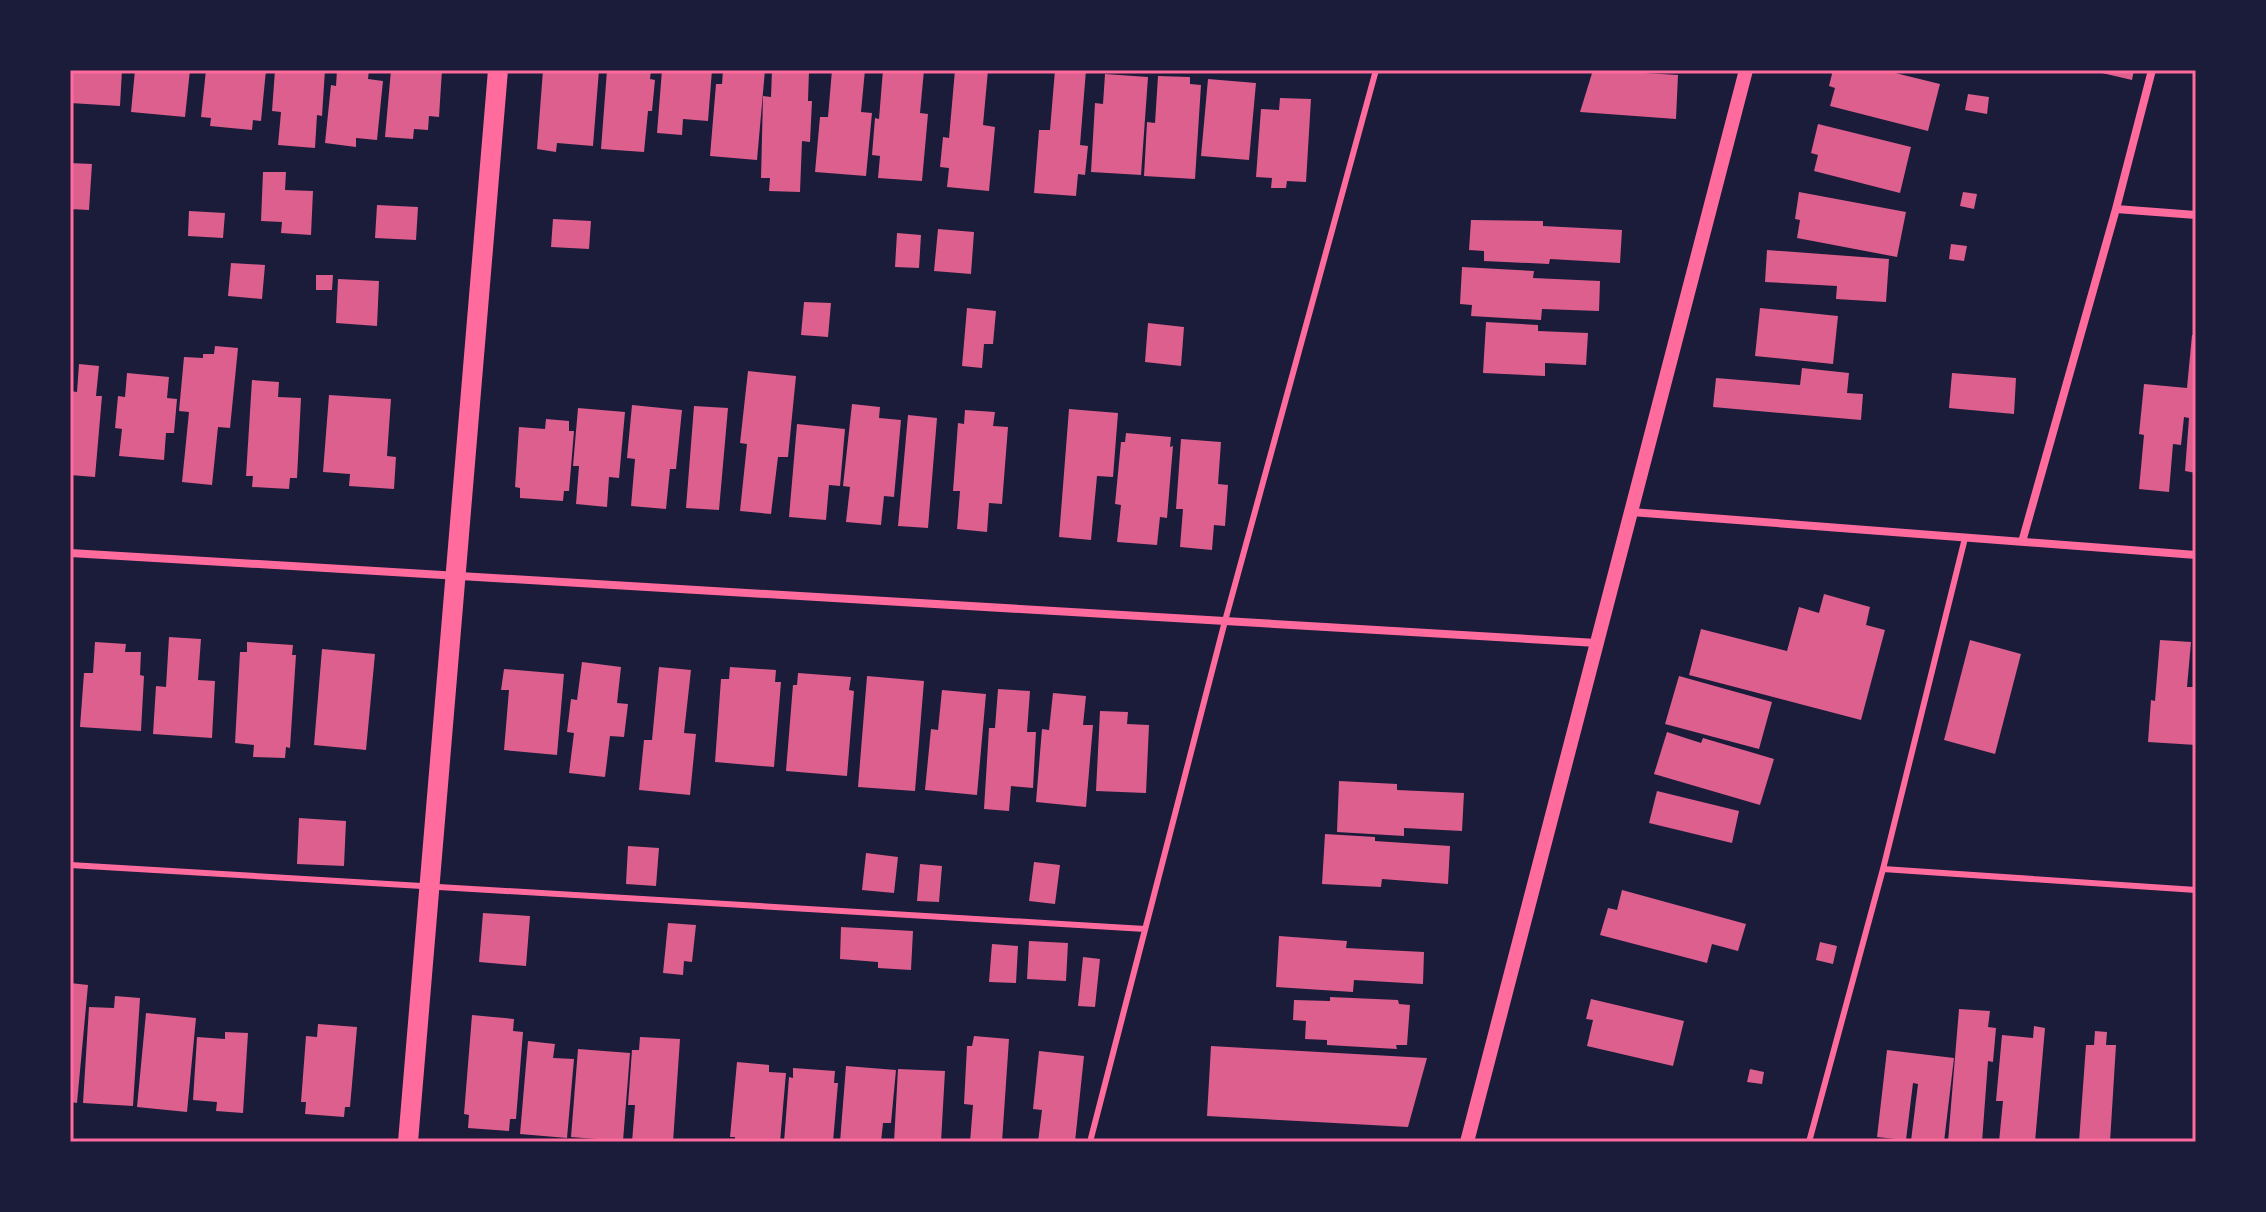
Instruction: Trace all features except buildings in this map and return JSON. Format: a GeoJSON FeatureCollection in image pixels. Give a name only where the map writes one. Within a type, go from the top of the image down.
{"type":"FeatureCollection","features":[{"type":"Feature","properties":{"kind":"main road"},"geometry":{"type":"LineString","coordinates":[[408,1142],[498,70]]}},
{"type":"Feature","properties":{"kind":"street"},"geometry":{"type":"LineString","coordinates":[[1467,1142],[1746,70]]}},
{"type":"Feature","properties":{"kind":"street"},"geometry":{"type":"LineString","coordinates":[[2022,542],[2152,70]]}},
{"type":"Feature","properties":{"kind":"street"},"geometry":{"type":"LineString","coordinates":[[2116,209],[2196,215]]}},
{"type":"Feature","properties":{"kind":"street"},"geometry":{"type":"LineString","coordinates":[[1631,512],[2196,555]]}},
{"type":"Feature","properties":{"kind":"street"},"geometry":{"type":"LineString","coordinates":[[70,553],[1597,643]]}},
{"type":"Feature","properties":{"kind":"lane"},"geometry":{"type":"LineString","coordinates":[[1090,1142],[1225,621],[1376,70]]}},
{"type":"Feature","properties":{"kind":"lane"},"geometry":{"type":"LineString","coordinates":[[1809,1142],[1883,869],[1965,538]]}},
{"type":"Feature","properties":{"kind":"lane"},"geometry":{"type":"LineString","coordinates":[[70,865],[1145,929]]}},
{"type":"Feature","properties":{"kind":"lane"},"geometry":{"type":"LineString","coordinates":[[1883,869],[2196,890]]}}]}
